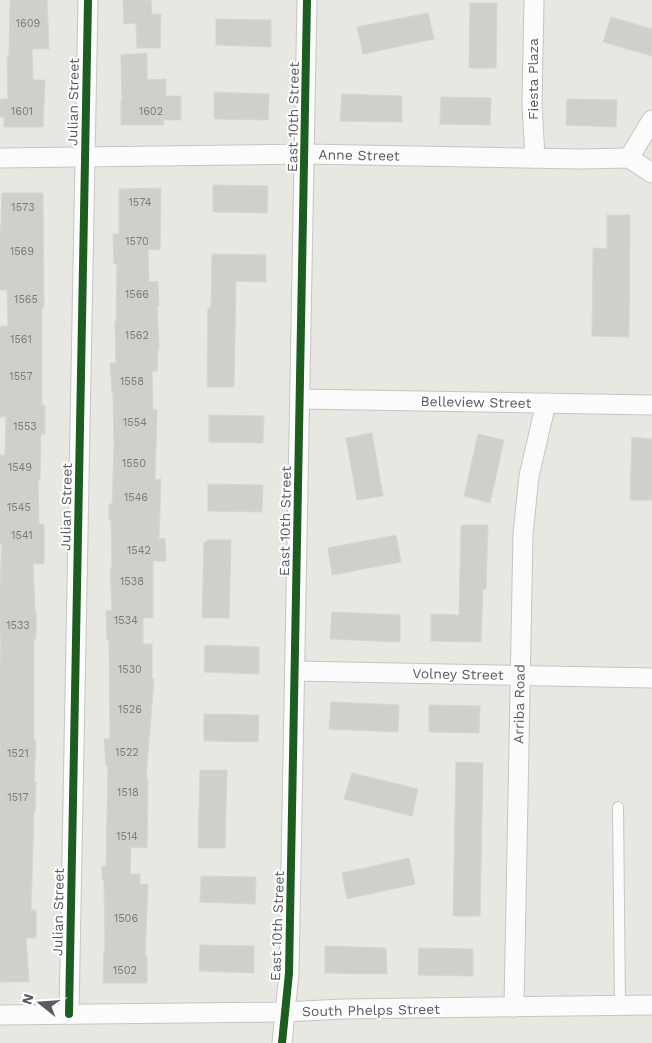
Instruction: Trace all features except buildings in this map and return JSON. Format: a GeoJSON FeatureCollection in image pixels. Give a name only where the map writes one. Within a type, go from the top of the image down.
{"type":"FeatureCollection","features":[{"type":"Feature","properties":{"kind":"street","name":"Julian Street"},"geometry":{"type":"LineString","coordinates":[[69,1014],[88,0]]}},
{"type":"Feature","properties":{"kind":"street","name":"East 10th Street"},"geometry":{"type":"LineString","coordinates":[[282,1043],[289,973],[308,0]]}},
{"type":"Feature","properties":{"kind":"street","name":"Fiesta Plaza"},"geometry":{"type":"LineString","coordinates":[[534,0],[532,104],[535,158]]}},
{"type":"Feature","properties":{"kind":"street"},"geometry":{"type":"LineString","coordinates":[[652,120],[629,158],[652,173]]}},
{"type":"Feature","properties":{"kind":"street","name":"Anne Street"},"geometry":{"type":"LineString","coordinates":[[0,158],[305,154],[582,159],[629,158]]}},
{"type":"Feature","properties":{"kind":"street","name":"Belleview Street"},"geometry":{"type":"LineString","coordinates":[[300,399],[652,405]]}},
{"type":"Feature","properties":{"kind":"street","name":"Arriba Road"},"geometry":{"type":"LineString","coordinates":[[514,1007],[523,534],[530,476],[546,403]]}},
{"type":"Feature","properties":{"kind":"street","name":"Volney Street"},"geometry":{"type":"LineString","coordinates":[[295,671],[652,678]]}},
{"type":"Feature","properties":{"kind":"street","name":"South Phelps Street"},"geometry":{"type":"LineString","coordinates":[[0,1015],[652,1005]]}},
{"type":"Feature","properties":{"kind":"lane"},"geometry":{"type":"LineString","coordinates":[[618,807],[620,1006]]}},
{"type":"Feature","properties":{"kind":"cycle path"},"geometry":{"type":"LineString","coordinates":[[69,1014],[88,0]]}},
{"type":"Feature","properties":{"kind":"cycle path"},"geometry":{"type":"LineString","coordinates":[[282,1043],[289,973],[307,0]]}}]}
